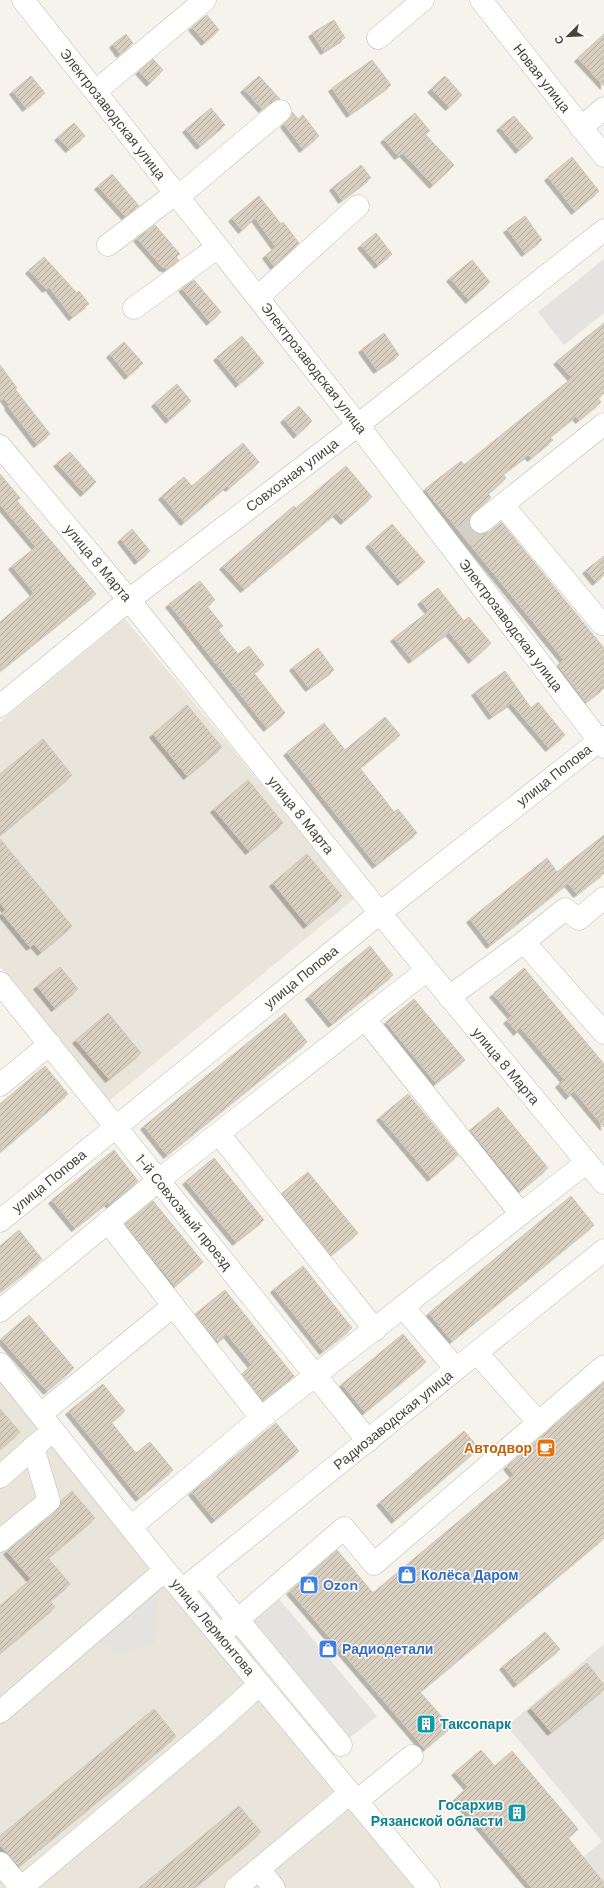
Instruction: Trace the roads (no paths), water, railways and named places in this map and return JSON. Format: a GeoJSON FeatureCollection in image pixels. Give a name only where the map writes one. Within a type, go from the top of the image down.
{"type":"FeatureCollection","features":[{"type":"Feature","properties":{"kind":"street","name":"Электрозаводская улица"},"geometry":{"type":"LineString","coordinates":[[23,0],[358,425],[457,541],[602,741]]}},
{"type":"Feature","properties":{"kind":"street"},"geometry":{"type":"LineString","coordinates":[[96,92],[205,0]]}},
{"type":"Feature","properties":{"kind":"street"},"geometry":{"type":"LineString","coordinates":[[378,38],[423,0]]}},
{"type":"Feature","properties":{"kind":"street","name":"Новая улица"},"geometry":{"type":"LineString","coordinates":[[482,0],[604,156]]}},
{"type":"Feature","properties":{"kind":"street"},"geometry":{"type":"LineString","coordinates":[[581,128],[604,108]]}},
{"type":"Feature","properties":{"kind":"street"},"geometry":{"type":"LineString","coordinates":[[108,245],[177,195],[280,111]]}},
{"type":"Feature","properties":{"kind":"street"},"geometry":{"type":"LineString","coordinates":[[258,297],[358,206]]}},
{"type":"Feature","properties":{"kind":"street","name":"Совхозная улица"},"geometry":{"type":"LineString","coordinates":[[0,706],[129,600],[358,425],[604,230]]}},
{"type":"Feature","properties":{"kind":"street"},"geometry":{"type":"LineString","coordinates":[[134,308],[218,247]]}},
{"type":"Feature","properties":{"kind":"street"},"geometry":{"type":"LineString","coordinates":[[481,522],[604,424]]}},
{"type":"Feature","properties":{"kind":"street","name":"улица 8 Марта"},"geometry":{"type":"LineString","coordinates":[[0,446],[129,600],[380,913],[604,1183]]}},
{"type":"Feature","properties":{"kind":"street"},"geometry":{"type":"LineString","coordinates":[[503,505],[602,624],[604,623]]}},
{"type":"Feature","properties":{"kind":"street","name":"улица Попова"},"geometry":{"type":"LineString","coordinates":[[0,1221],[117,1128],[380,913],[602,741]]}},
{"type":"Feature","properties":{"kind":"street"},"geometry":{"type":"LineString","coordinates":[[449,997],[524,942],[565,909],[578,918],[604,898]]}},
{"type":"Feature","properties":{"kind":"street"},"geometry":{"type":"LineString","coordinates":[[524,942],[604,1033]]}},
{"type":"Feature","properties":{"kind":"street"},"geometry":{"type":"LineString","coordinates":[[0,1311],[159,1180],[427,970]]}},
{"type":"Feature","properties":{"kind":"street","name":"1-й Совхозный проезд"},"geometry":{"type":"LineString","coordinates":[[0,983],[368,1441]]}},
{"type":"Feature","properties":{"kind":"street"},"geometry":{"type":"LineString","coordinates":[[365,1019],[521,1214]]}},
{"type":"Feature","properties":{"kind":"street"},"geometry":{"type":"LineString","coordinates":[[0,1085],[50,1044]]}},
{"type":"Feature","properties":{"kind":"street"},"geometry":{"type":"LineString","coordinates":[[219,1134],[375,1330]]}},
{"type":"Feature","properties":{"kind":"street"},"geometry":{"type":"LineString","coordinates":[[131,1527],[261,1418],[587,1162]]}},
{"type":"Feature","properties":{"kind":"street"},"geometry":{"type":"LineString","coordinates":[[108,1222],[261,1418]]}},
{"type":"Feature","properties":{"kind":"street","name":"Радиозаводская улица"},"geometry":{"type":"LineString","coordinates":[[182,1590],[604,1250]]}},
{"type":"Feature","properties":{"kind":"street"},"geometry":{"type":"LineString","coordinates":[[0,1477],[33,1447],[47,1422],[173,1306]]}},
{"type":"Feature","properties":{"kind":"street"},"geometry":{"type":"LineString","coordinates":[[403,1307],[456,1370]]}},
{"type":"Feature","properties":{"kind":"street"},"geometry":{"type":"LineString","coordinates":[[477,1353],[539,1423]]}},
{"type":"Feature","properties":{"kind":"street","name":"улица Лермонтова"},"geometry":{"type":"LineString","coordinates":[[0,1364],[165,1570],[429,1888]]}},
{"type":"Feature","properties":{"kind":"street"},"geometry":{"type":"LineString","coordinates":[[220,1635],[344,1528],[374,1564],[604,1366]]}},
{"type":"Feature","properties":{"kind":"street"},"geometry":{"type":"LineString","coordinates":[[0,1541],[49,1501],[33,1447]]}},
{"type":"Feature","properties":{"kind":"street"},"geometry":{"type":"LineString","coordinates":[[0,1712],[165,1570]]}},
{"type":"Feature","properties":{"kind":"street"},"geometry":{"type":"LineString","coordinates":[[201,1575],[341,1745]]}},
{"type":"Feature","properties":{"kind":"street"},"geometry":{"type":"LineString","coordinates":[[0,1863],[21,1888],[193,1744],[260,1684]]}},
{"type":"Feature","properties":{"kind":"street"},"geometry":{"type":"LineString","coordinates":[[236,1888],[297,1838],[412,1756]]}},
{"type":"Feature","properties":{"kind":"street"},"geometry":{"type":"LineString","coordinates":[[259,1869],[274,1888]]}},
{"type":"Feature","properties":{"kind":"tunnel"},"geometry":{"type":"LineString","coordinates":[[463,536],[481,522]]}},
{"type":"Feature","properties":{"kind":"place","name":"Автодвор"},"geometry":{"type":"Point","coordinates":[546,1448]}},
{"type":"Feature","properties":{"kind":"place","name":"Колёса Даром"},"geometry":{"type":"Point","coordinates":[407,1575]}},
{"type":"Feature","properties":{"kind":"place","name":"Ozon"},"geometry":{"type":"Point","coordinates":[309,1585]}},
{"type":"Feature","properties":{"kind":"place","name":"Радиодетали"},"geometry":{"type":"Point","coordinates":[328,1649]}},
{"type":"Feature","properties":{"kind":"place","name":"Таксопарк"},"geometry":{"type":"Point","coordinates":[426,1724]}},
{"type":"Feature","properties":{"kind":"place","name":"Госархив Рязанской области"},"geometry":{"type":"Point","coordinates":[517,1813]}}]}
